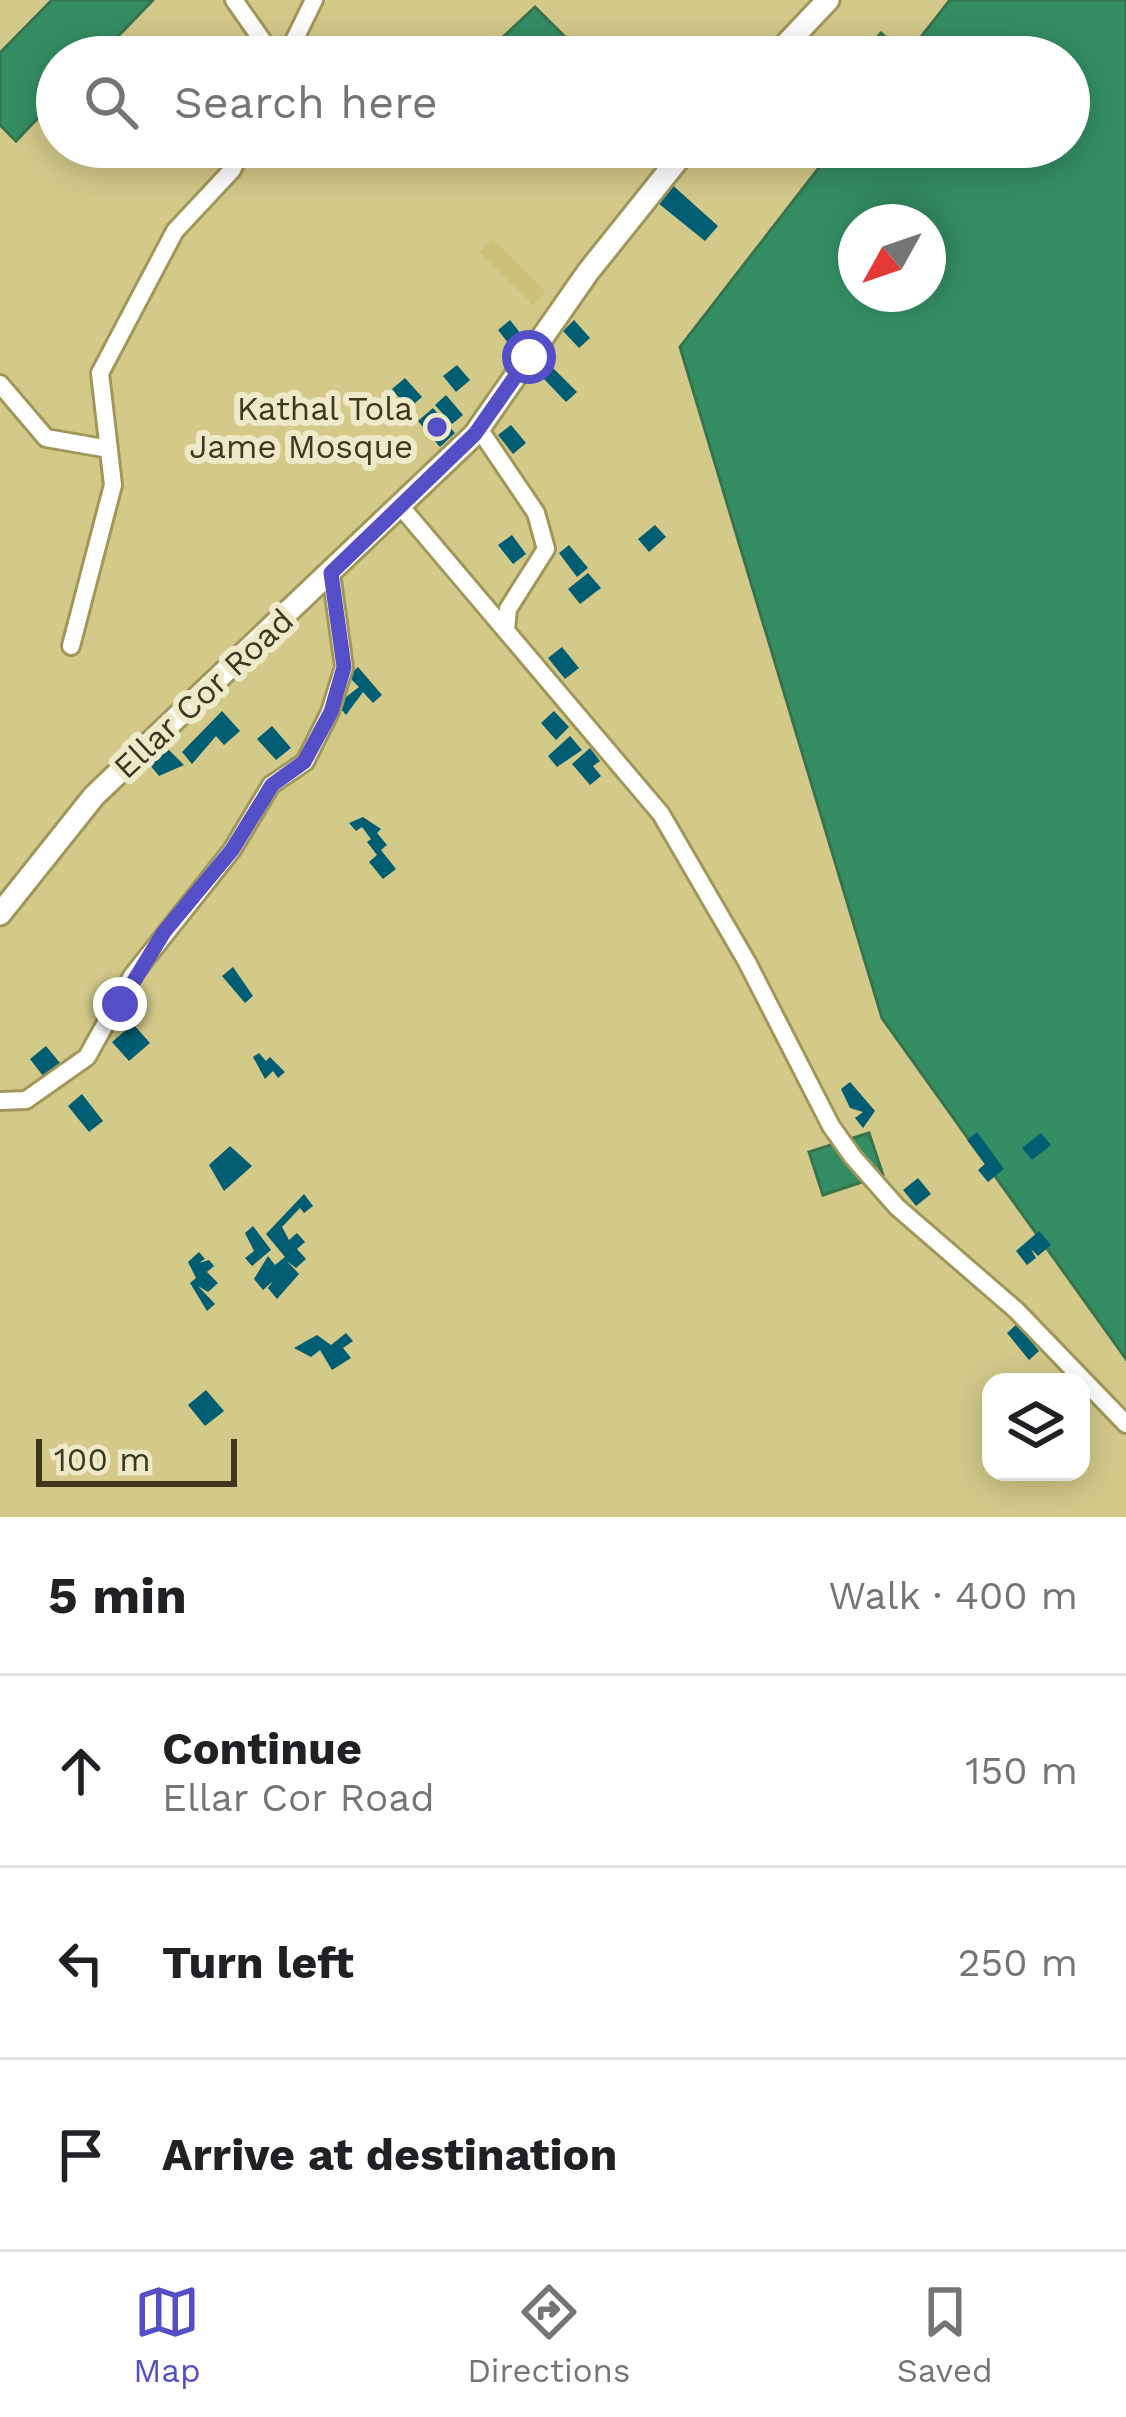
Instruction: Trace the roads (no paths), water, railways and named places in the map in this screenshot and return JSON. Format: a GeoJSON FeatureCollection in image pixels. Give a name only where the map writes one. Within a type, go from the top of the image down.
{"type":"FeatureCollection","features":[{"type":"Feature","properties":{"kind":"main road"},"geometry":{"type":"LineString","coordinates":[[794,36],[829,0]]}},
{"type":"Feature","properties":{"kind":"main road","name":"Ellar Cor Road"},"geometry":{"type":"LineString","coordinates":[[0,914],[94,796],[475,434],[588,272],[671,168]]}},
{"type":"Feature","properties":{"kind":"street"},"geometry":{"type":"LineString","coordinates":[[234,0],[259,36]]}},
{"type":"Feature","properties":{"kind":"street"},"geometry":{"type":"LineString","coordinates":[[296,36],[314,0]]}},
{"type":"Feature","properties":{"kind":"street"},"geometry":{"type":"LineString","coordinates":[[71,646],[113,485],[100,373],[175,232],[233,168]]}},
{"type":"Feature","properties":{"kind":"street"},"geometry":{"type":"LineString","coordinates":[[0,384],[46,439],[109,449]]}},
{"type":"Feature","properties":{"kind":"street"},"geometry":{"type":"LineString","coordinates":[[484,436],[536,513],[546,549],[538,570],[508,609],[506,629]]}},
{"type":"Feature","properties":{"kind":"street"},"geometry":{"type":"LineString","coordinates":[[402,508],[661,814],[747,962],[830,1126],[853,1157],[897,1208],[1016,1310],[1126,1424]]}},
{"type":"Feature","properties":{"kind":"street"},"geometry":{"type":"LineString","coordinates":[[0,1102],[26,1100],[86,1057],[132,976],[232,850],[272,785],[304,762],[331,712],[344,667],[331,573]]}},
{"type":"Feature","properties":{"kind":"place","name":"Kathal Tola Jame Mosque"},"geometry":{"type":"Point","coordinates":[437,427]}}]}
